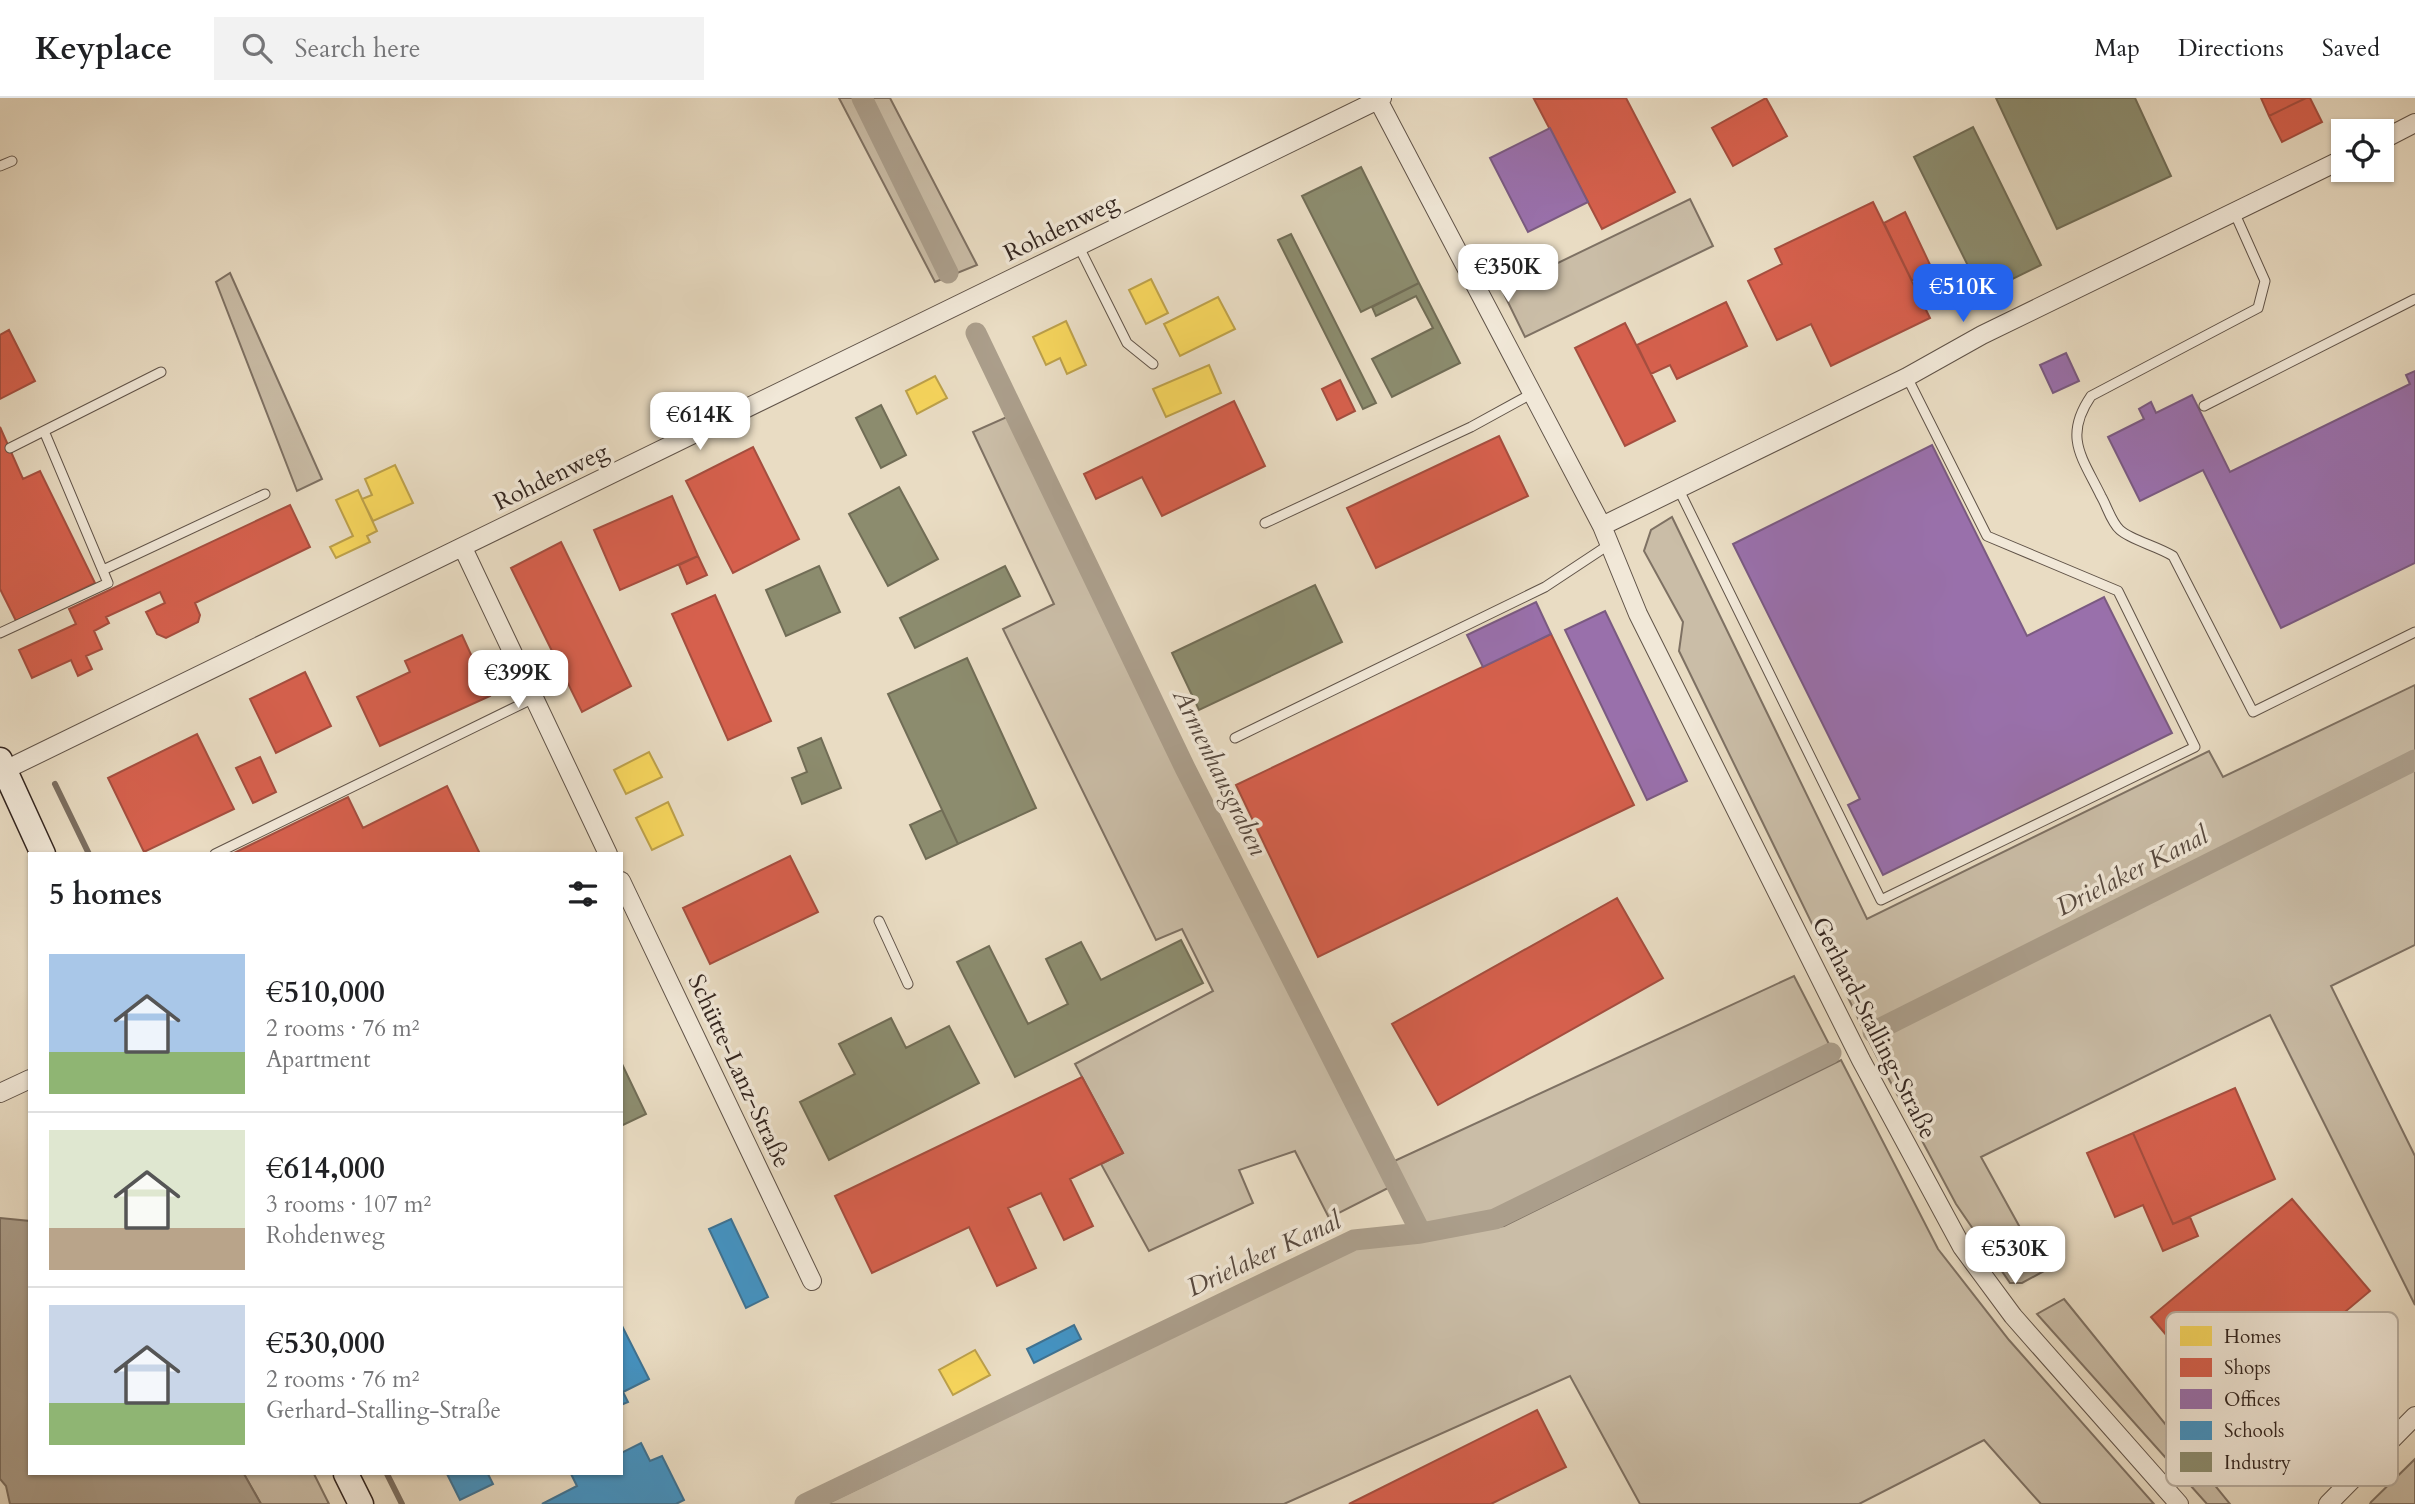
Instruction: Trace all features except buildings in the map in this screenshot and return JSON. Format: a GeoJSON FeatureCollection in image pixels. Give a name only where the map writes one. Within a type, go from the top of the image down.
{"type":"FeatureCollection","features":[{"type":"Feature","properties":{"kind":"main road"},"geometry":{"type":"LineString","coordinates":[[3,765],[42,852]]}},
{"type":"Feature","properties":{"kind":"main road"},"geometry":{"type":"LineString","coordinates":[[346,1475],[361,1504]]}},
{"type":"Feature","properties":{"kind":"street","name":"Rohdenweg"},"geometry":{"type":"LineString","coordinates":[[3,765],[463,548],[1379,99]]}},
{"type":"Feature","properties":{"kind":"street","name":"Gerhard-Stalling-Straße"},"geometry":{"type":"LineString","coordinates":[[1379,99],[1611,543],[1638,614],[1861,1060],[1962,1247],[2013,1316],[2179,1504]]}},
{"type":"Feature","properties":{"kind":"street"},"geometry":{"type":"LineString","coordinates":[[2394,134],[2415,123]]}},
{"type":"Feature","properties":{"kind":"street"},"geometry":{"type":"LineString","coordinates":[[1602,526],[1907,377],[1982,335],[2331,165]]}},
{"type":"Feature","properties":{"kind":"street"},"geometry":{"type":"LineString","coordinates":[[463,548],[607,852]]}},
{"type":"Feature","properties":{"kind":"street","name":"Schütte-Lanz-Straße"},"geometry":{"type":"LineString","coordinates":[[623,885],[812,1281]]}},
{"type":"Feature","properties":{"kind":"street"},"geometry":{"type":"LineString","coordinates":[[0,1093],[28,1080]]}},
{"type":"Feature","properties":{"kind":"street"},"geometry":{"type":"LineString","coordinates":[[2398,1433],[2415,1416]]}},
{"type":"Feature","properties":{"kind":"street"},"geometry":{"type":"LineString","coordinates":[[2328,1504],[2346,1486]]}},
{"type":"Feature","properties":{"kind":"lane"},"geometry":{"type":"LineString","coordinates":[[0,166],[12,161]]}},
{"type":"Feature","properties":{"kind":"lane"},"geometry":{"type":"LineString","coordinates":[[2235,214],[2265,281],[2258,307],[2091,396],[2081,411],[2076,427],[2076,445],[2118,529],[2132,539],[2153,544],[2173,556],[2253,712],[2415,632]]}},
{"type":"Feature","properties":{"kind":"lane"},"geometry":{"type":"LineString","coordinates":[[1079,247],[1127,343],[1153,364]]}},
{"type":"Feature","properties":{"kind":"lane"},"geometry":{"type":"LineString","coordinates":[[2204,406],[2415,299]]}},
{"type":"Feature","properties":{"kind":"lane"},"geometry":{"type":"LineString","coordinates":[[10,448],[162,372]]}},
{"type":"Feature","properties":{"kind":"lane"},"geometry":{"type":"LineString","coordinates":[[1678,488],[1881,900],[2195,747],[2119,591],[1987,536],[1907,377]]}},
{"type":"Feature","properties":{"kind":"lane"},"geometry":{"type":"LineString","coordinates":[[1265,523],[1471,427],[1533,393]]}},
{"type":"Feature","properties":{"kind":"lane"},"geometry":{"type":"LineString","coordinates":[[0,633],[108,583],[44,431]]}},
{"type":"Feature","properties":{"kind":"lane"},"geometry":{"type":"LineString","coordinates":[[103,570],[265,494]]}},
{"type":"Feature","properties":{"kind":"lane"},"geometry":{"type":"LineString","coordinates":[[1235,738],[1545,587],[1611,543]]}},
{"type":"Feature","properties":{"kind":"lane"},"geometry":{"type":"LineString","coordinates":[[219,852],[534,698]]}},
{"type":"Feature","properties":{"kind":"lane"},"geometry":{"type":"LineString","coordinates":[[879,920],[908,984]]}},
{"type":"Feature","properties":{"kind":"shaded area"},"geometry":{"type":"Polygon","coordinates":[[[839,98],[890,98],[977,265],[935,282],[839,98]]]}},
{"type":"Feature","properties":{"kind":"shaded area"},"geometry":{"type":"Polygon","coordinates":[[[1690,199],[1713,246],[1525,337],[1502,290],[1690,199]]]}},
{"type":"Feature","properties":{"kind":"shaded area"},"geometry":{"type":"Polygon","coordinates":[[[230,273],[322,479],[297,491],[216,282],[230,273]]]}},
{"type":"Feature","properties":{"kind":"shaded area"},"geometry":{"type":"Polygon","coordinates":[[[1009,416],[1180,771],[1392,1186],[1329,1218],[1295,1151],[1239,1170],[1253,1203],[1149,1251],[1101,1164],[1123,1153],[1075,1064],[1213,991],[1182,929],[1156,940],[1003,629],[1054,604],[973,432],[1009,416]]]}},
{"type":"Feature","properties":{"kind":"shaded area"},"geometry":{"type":"Polygon","coordinates":[[[1672,517],[1867,919],[2209,751],[2223,777],[2415,685],[2415,945],[2331,986],[2415,1156],[2415,1305],[2270,1015],[1981,1157],[2044,1271],[2022,1283],[2010,1283],[1956,1204],[1876,1055],[1679,651],[1683,622],[1644,551],[1651,530],[1672,517]]]}},
{"type":"Feature","properties":{"kind":"shaded area"},"geometry":{"type":"Polygon","coordinates":[[[1794,976],[1830,1046],[1491,1213],[1422,1225],[1390,1163],[1794,976]]]}},
{"type":"Feature","properties":{"kind":"shaded area"},"geometry":{"type":"Polygon","coordinates":[[[1841,1060],[1938,1249],[2009,1340],[2154,1504],[2041,1504],[1984,1440],[1859,1504],[1640,1504],[1570,1376],[1284,1504],[826,1504],[1355,1248],[1504,1226],[1841,1060]]]}},
{"type":"Feature","properties":{"kind":"shaded area"},"geometry":{"type":"Polygon","coordinates":[[[0,1218],[28,1221],[28,1475],[245,1475],[261,1504],[10,1504],[6,1486],[0,1479],[0,1218]]]}},
{"type":"Feature","properties":{"kind":"shaded area"},"geometry":{"type":"Polygon","coordinates":[[[2064,1299],[2166,1425],[2166,1458],[2037,1314],[2064,1299]]]}},
{"type":"Feature","properties":{"kind":"shaded area"},"geometry":{"type":"Polygon","coordinates":[[[2415,1459],[2415,1504],[2370,1504],[2387,1486],[2398,1486],[2398,1476],[2415,1459]]]}},
{"type":"Feature","properties":{"kind":"shaded area"},"geometry":{"type":"Polygon","coordinates":[[[245,1475],[314,1475],[329,1504],[261,1504],[245,1475]]]}},
{"type":"Feature","properties":{"kind":"shaded area"},"geometry":{"type":"Polygon","coordinates":[[[2191,1486],[2215,1486],[2230,1504],[2207,1504],[2191,1486]]]}},
{"type":"Feature","properties":{"kind":"waterway","name":"Armenhausgraben"},"geometry":{"type":"LineString","coordinates":[[862,98],[948,273]]}},
{"type":"Feature","properties":{"kind":"waterway","name":"Armenhausgraben"},"geometry":{"type":"LineString","coordinates":[[976,333],[1185,768],[1421,1233]]}},
{"type":"Feature","properties":{"kind":"waterway","name":"Drielaker Kanal"},"geometry":{"type":"LineString","coordinates":[[1873,1032],[2415,760]]}},
{"type":"Feature","properties":{"kind":"waterway"},"geometry":{"type":"LineString","coordinates":[[55,784],[88,852]]}},
{"type":"Feature","properties":{"kind":"waterway","name":"Drielaker Kanal"},"geometry":{"type":"LineString","coordinates":[[805,1504],[1354,1240],[1421,1233],[1495,1219],[1831,1053]]}},
{"type":"Feature","properties":{"kind":"waterway"},"geometry":{"type":"LineString","coordinates":[[388,1475],[402,1504]]}}]}
